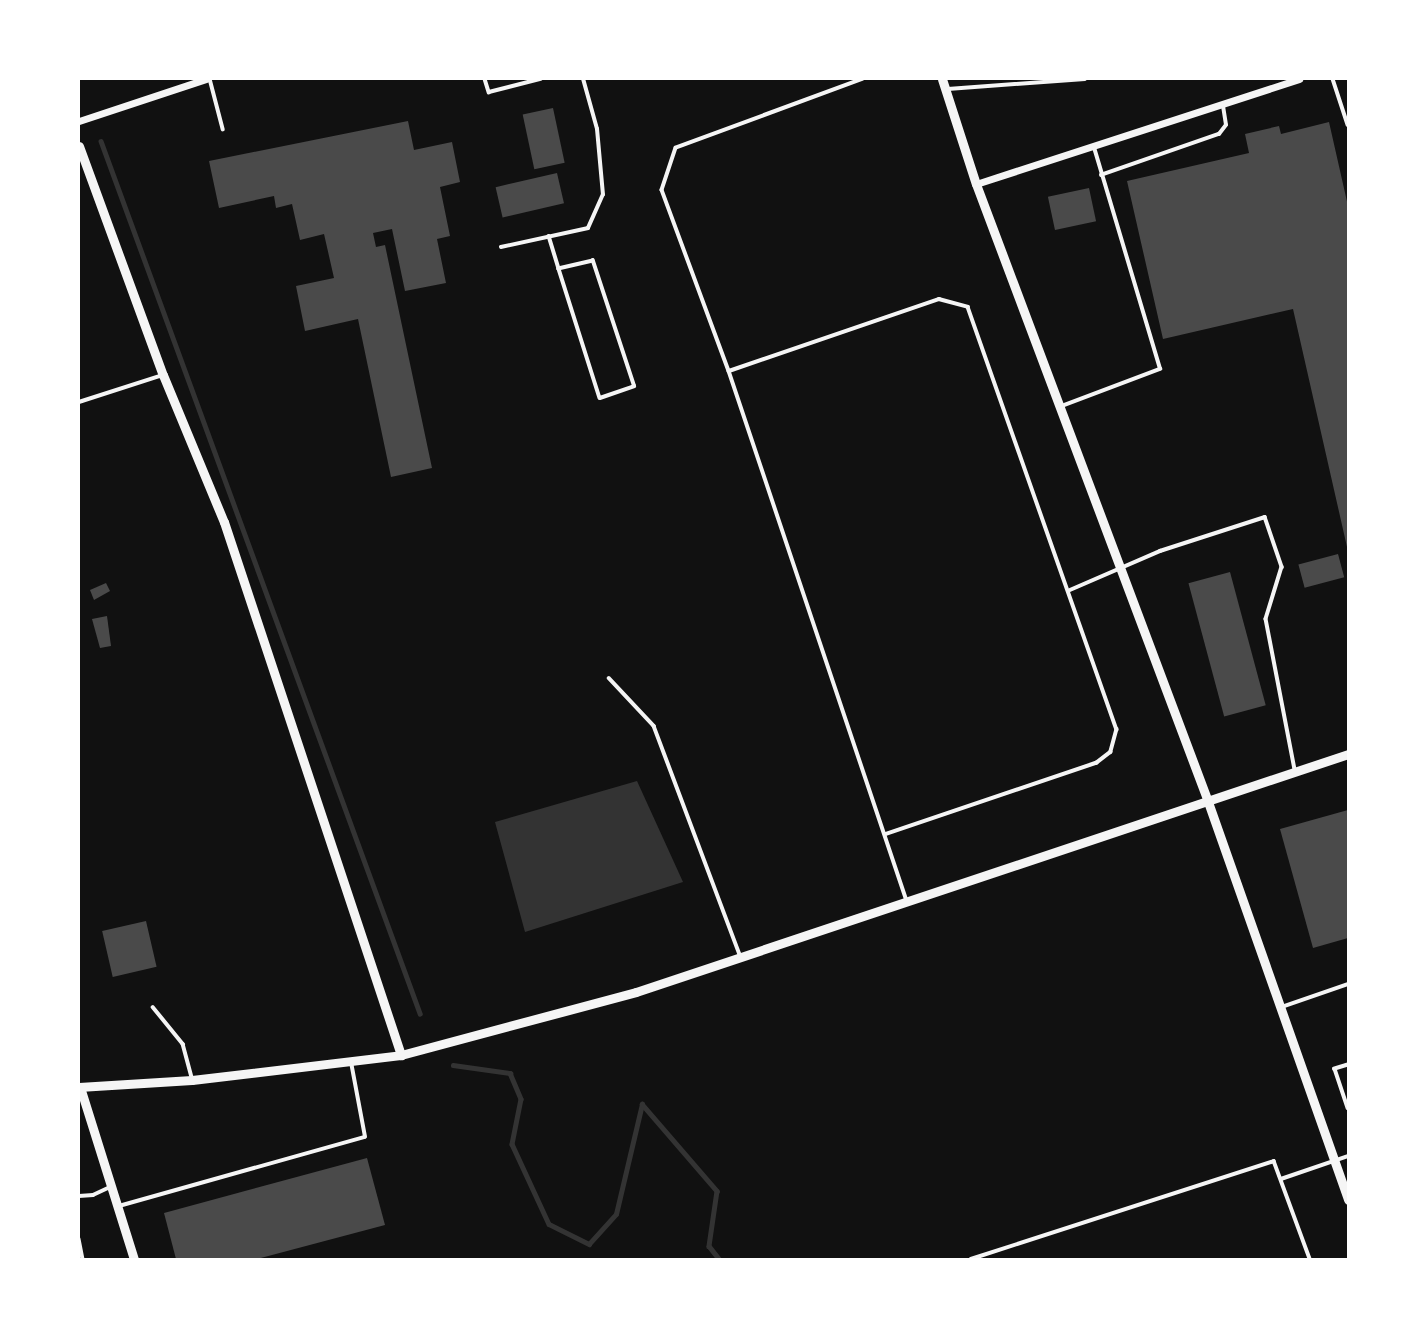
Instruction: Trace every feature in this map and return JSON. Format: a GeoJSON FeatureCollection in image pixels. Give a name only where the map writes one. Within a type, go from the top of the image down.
{"type":"FeatureCollection","features":[{"type":"Feature","properties":{"kind":"street"},"geometry":{"type":"LineString","coordinates":[[79,121],[208,79]]}},
{"type":"Feature","properties":{"kind":"street"},"geometry":{"type":"LineString","coordinates":[[942,79],[975,184],[1207,799],[1348,1200]]}},
{"type":"Feature","properties":{"kind":"street"},"geometry":{"type":"LineString","coordinates":[[975,184],[1299,79]]}},
{"type":"Feature","properties":{"kind":"street"},"geometry":{"type":"LineString","coordinates":[[79,146],[163,375],[224,522],[401,1055]]}},
{"type":"Feature","properties":{"kind":"street"},"geometry":{"type":"LineString","coordinates":[[134,1259],[79,1085],[192,1080],[401,1055],[636,992],[1348,754]]}},
{"type":"Feature","properties":{"kind":"lane"},"geometry":{"type":"LineString","coordinates":[[208,79],[223,129]]}},
{"type":"Feature","properties":{"kind":"lane"},"geometry":{"type":"LineString","coordinates":[[485,79],[489,92],[540,79]]}},
{"type":"Feature","properties":{"kind":"lane"},"geometry":{"type":"LineString","coordinates":[[500,247],[588,228],[603,195],[597,129],[583,79]]}},
{"type":"Feature","properties":{"kind":"lane"},"geometry":{"type":"LineString","coordinates":[[863,79],[676,148],[662,190],[729,372],[907,901]]}},
{"type":"Feature","properties":{"kind":"lane"},"geometry":{"type":"LineString","coordinates":[[946,89],[1085,79]]}},
{"type":"Feature","properties":{"kind":"lane"},"geometry":{"type":"LineString","coordinates":[[1334,79],[1348,125]]}},
{"type":"Feature","properties":{"kind":"lane"},"geometry":{"type":"LineString","coordinates":[[1101,175],[1219,134],[1226,125],[1222,104]]}},
{"type":"Feature","properties":{"kind":"lane"},"geometry":{"type":"LineString","coordinates":[[1059,407],[1160,369],[1093,146]]}},
{"type":"Feature","properties":{"kind":"lane"},"geometry":{"type":"LineString","coordinates":[[549,236],[559,269],[600,398],[634,386],[593,261],[559,269]]}},
{"type":"Feature","properties":{"kind":"lane"},"geometry":{"type":"LineString","coordinates":[[729,372],[939,299],[968,307],[1117,729],[1111,752],[1097,764],[886,834]]}},
{"type":"Feature","properties":{"kind":"lane"},"geometry":{"type":"LineString","coordinates":[[79,402],[163,375]]}},
{"type":"Feature","properties":{"kind":"lane"},"geometry":{"type":"LineString","coordinates":[[1069,590],[1160,551],[1265,517],[1282,567],[1266,619],[1296,771]]}},
{"type":"Feature","properties":{"kind":"lane"},"geometry":{"type":"LineString","coordinates":[[609,678],[654,726],[741,957]]}},
{"type":"Feature","properties":{"kind":"lane"},"geometry":{"type":"LineString","coordinates":[[1280,1007],[1348,984]]}},
{"type":"Feature","properties":{"kind":"lane"},"geometry":{"type":"LineString","coordinates":[[153,1007],[183,1044],[192,1080]]}},
{"type":"Feature","properties":{"kind":"lane"},"geometry":{"type":"LineString","coordinates":[[117,1207],[365,1137],[351,1062]]}},
{"type":"Feature","properties":{"kind":"lane"},"geometry":{"type":"LineString","coordinates":[[1348,1065],[1335,1069],[1348,1108]]}},
{"type":"Feature","properties":{"kind":"lane"},"geometry":{"type":"LineString","coordinates":[[1281,1180],[1348,1156]]}},
{"type":"Feature","properties":{"kind":"lane"},"geometry":{"type":"LineString","coordinates":[[971,1259],[1274,1161],[1310,1259]]}},
{"type":"Feature","properties":{"kind":"lane"},"geometry":{"type":"LineString","coordinates":[[79,1196],[93,1195],[112,1186]]}},
{"type":"Feature","properties":{"kind":"lane"},"geometry":{"type":"LineString","coordinates":[[79,1239],[83,1259]]}},
{"type":"Feature","properties":{"kind":"shaded area"},"geometry":{"type":"Polygon","coordinates":[[[637,781],[683,882],[525,932],[495,822],[637,781]]]}},
{"type":"Feature","properties":{"kind":"building"},"geometry":{"type":"Polygon","coordinates":[[[553,108],[565,163],[534,169],[523,114],[553,108]]]}},
{"type":"Feature","properties":{"kind":"building"},"geometry":{"type":"Polygon","coordinates":[[[408,121],[414,150],[452,142],[460,182],[440,187],[450,236],[437,239],[446,283],[405,291],[392,229],[373,233],[376,247],[385,245],[432,468],[391,477],[358,319],[305,331],[296,286],[334,278],[324,234],[300,240],[292,204],[276,208],[274,196],[219,208],[209,161],[408,121]]]}},
{"type":"Feature","properties":{"kind":"building"},"geometry":{"type":"Polygon","coordinates":[[[1329,122],[1348,206],[1347,547],[1293,309],[1163,339],[1127,181],[1249,153],[1245,134],[1279,126],[1281,134],[1329,122]]]}},
{"type":"Feature","properties":{"kind":"building"},"geometry":{"type":"Polygon","coordinates":[[[557,173],[564,203],[503,217],[496,187],[557,173]]]}},
{"type":"Feature","properties":{"kind":"building"},"geometry":{"type":"Polygon","coordinates":[[[1089,188],[1096,221],[1055,230],[1048,197],[1089,188]]]}},
{"type":"Feature","properties":{"kind":"building"},"geometry":{"type":"Polygon","coordinates":[[[1338,554],[1344,577],[1305,588],[1298,565],[1338,554]]]}},
{"type":"Feature","properties":{"kind":"building"},"geometry":{"type":"Polygon","coordinates":[[[1230,572],[1266,705],[1224,716],[1188,583],[1230,572]]]}},
{"type":"Feature","properties":{"kind":"building"},"geometry":{"type":"Polygon","coordinates":[[[106,583],[110,591],[94,600],[90,590],[106,583]]]}},
{"type":"Feature","properties":{"kind":"building"},"geometry":{"type":"Polygon","coordinates":[[[107,616],[111,646],[100,648],[92,619],[107,616]]]}},
{"type":"Feature","properties":{"kind":"building"},"geometry":{"type":"Polygon","coordinates":[[[1348,810],[1348,938],[1313,948],[1280,829],[1348,810]]]}},
{"type":"Feature","properties":{"kind":"building"},"geometry":{"type":"Polygon","coordinates":[[[146,921],[157,967],[113,977],[102,931],[146,921]]]}},
{"type":"Feature","properties":{"kind":"building"},"geometry":{"type":"Polygon","coordinates":[[[367,1158],[385,1225],[257,1259],[176,1259],[164,1213],[367,1158]]]}},
{"type":"Feature","properties":{"kind":"waterway"},"geometry":{"type":"LineString","coordinates":[[101,141],[420,1013]]}},
{"type":"Feature","properties":{"kind":"waterway"},"geometry":{"type":"LineString","coordinates":[[453,1065],[510,1073],[521,1099],[512,1144],[549,1224],[589,1244],[616,1214],[642,1104],[717,1191],[709,1246],[719,1259]]}}]}
